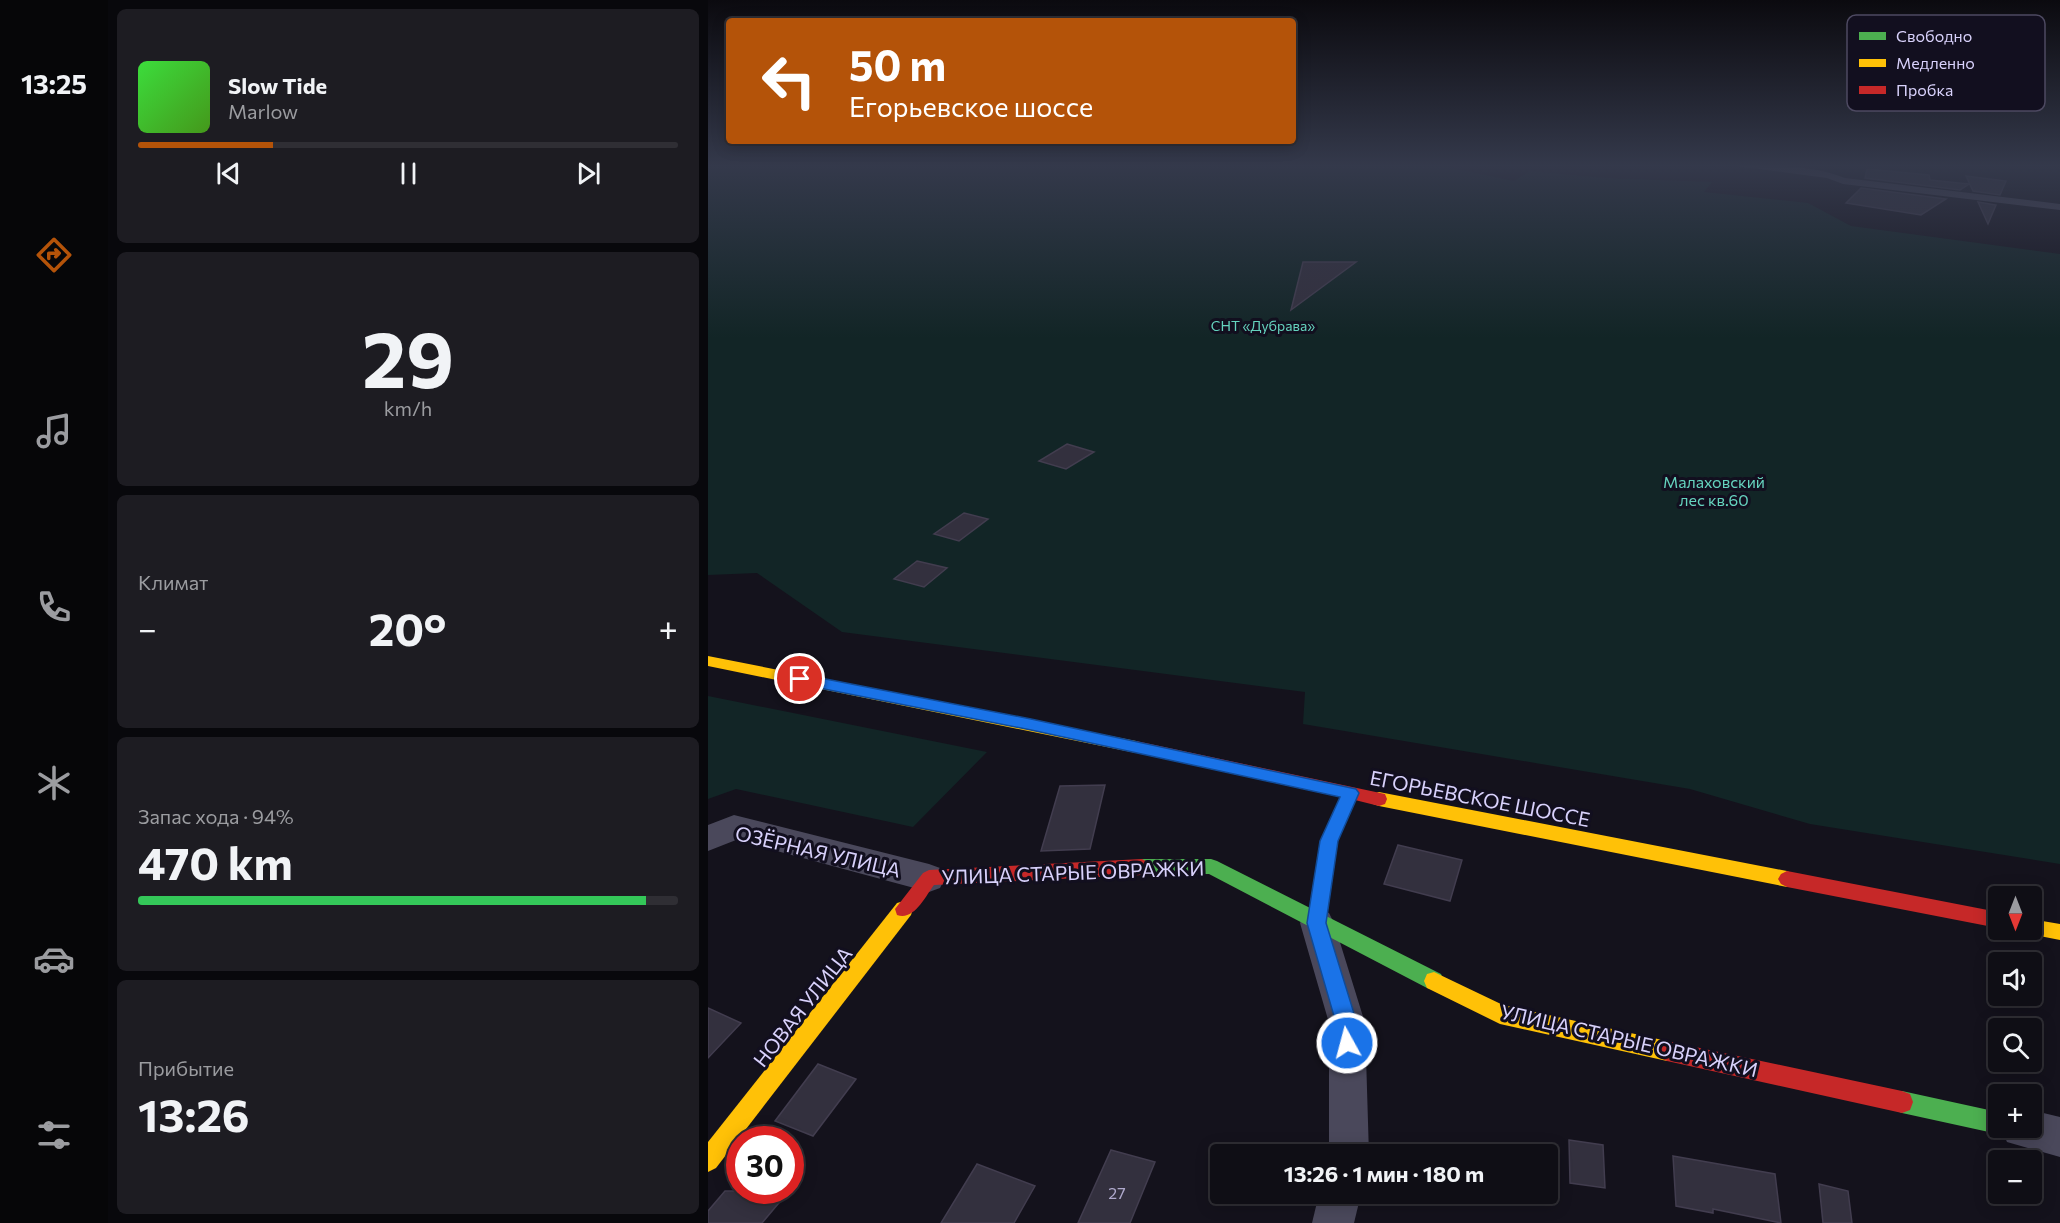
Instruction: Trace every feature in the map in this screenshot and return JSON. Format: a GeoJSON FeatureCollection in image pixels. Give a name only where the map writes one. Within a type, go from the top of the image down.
{"type":"FeatureCollection","features":[{"type":"Feature","properties":{"kind":"main road","name":"ЕГОРЬЕВСКОЕ ШОССЕ"},"geometry":{"type":"LineString","coordinates":[[708,661],[1031,724],[1350,793],[1988,918]]}},
{"type":"Feature","properties":{"kind":"main road"},"geometry":{"type":"LineString","coordinates":[[1317,923],[1329,841],[1350,793]]}},
{"type":"Feature","properties":{"kind":"main road","name":"УЛИЦА СТАРЫЕ ОВРАЖКИ"},"geometry":{"type":"LineString","coordinates":[[929,878],[1106,868],[1212,866],[1317,923],[1500,1014],[1988,1121]]}},
{"type":"Feature","properties":{"kind":"main road","name":"НОВАЯ УЛИЦА"},"geometry":{"type":"LineString","coordinates":[[708,1160],[929,878]]}},
{"type":"Feature","properties":{"kind":"main road"},"geometry":{"type":"LineString","coordinates":[[2042,929],[2060,932]]}},
{"type":"Feature","properties":{"kind":"street","name":"ОЗЁРНАЯ УЛИЦА"},"geometry":{"type":"LineString","coordinates":[[708,838],[734,827],[929,878]]}},
{"type":"Feature","properties":{"kind":"street"},"geometry":{"type":"LineString","coordinates":[[1317,923],[1347,1023],[1349,1144]]}},
{"type":"Feature","properties":{"kind":"street"},"geometry":{"type":"LineString","coordinates":[[2042,1133],[2060,1137]]}},
{"type":"Feature","properties":{"kind":"street"},"geometry":{"type":"LineString","coordinates":[[1333,1223],[1338,1204]]}},
{"type":"Feature","properties":{"kind":"green space","name":"Малаховский лес кв.60"},"geometry":{"type":"Polygon","coordinates":[[[708,223],[1846,223],[1851,226],[2060,254],[2060,864],[1810,824],[1690,789],[1303,724],[1305,692],[842,632],[757,573],[708,575],[708,223]]]}},
{"type":"Feature","properties":{"kind":"green space"},"geometry":{"type":"Polygon","coordinates":[[[708,696],[987,752],[913,827],[736,789],[708,799],[708,696]]]}},
{"type":"Feature","properties":{"kind":"building"},"geometry":{"type":"Polygon","coordinates":[[[1303,262],[1356,262],[1291,310],[1303,262]]]}},
{"type":"Feature","properties":{"kind":"building"},"geometry":{"type":"Polygon","coordinates":[[[1067,444],[1094,452],[1066,469],[1039,461],[1067,444]]]}},
{"type":"Feature","properties":{"kind":"building"},"geometry":{"type":"Polygon","coordinates":[[[964,513],[988,519],[959,541],[934,534],[964,513]]]}},
{"type":"Feature","properties":{"kind":"building"},"geometry":{"type":"Polygon","coordinates":[[[917,561],[947,568],[924,587],[894,579],[917,561]]]}},
{"type":"Feature","properties":{"kind":"building"},"geometry":{"type":"Polygon","coordinates":[[[1105,785],[1090,849],[1041,851],[1060,786],[1105,785]]]}},
{"type":"Feature","properties":{"kind":"building"},"geometry":{"type":"Polygon","coordinates":[[[1398,845],[1462,860],[1450,901],[1384,884],[1398,845]]]}},
{"type":"Feature","properties":{"kind":"building"},"geometry":{"type":"Polygon","coordinates":[[[708,1008],[741,1023],[708,1058],[708,1008]]]}},
{"type":"Feature","properties":{"kind":"building"},"geometry":{"type":"Polygon","coordinates":[[[818,1064],[856,1079],[813,1136],[804,1132],[804,1126],[788,1126],[775,1121],[818,1064]]]}},
{"type":"Feature","properties":{"kind":"building"},"geometry":{"type":"Polygon","coordinates":[[[1569,1140],[1603,1145],[1605,1188],[1570,1183],[1569,1140]]]}},
{"type":"Feature","properties":{"kind":"building"},"geometry":{"type":"Polygon","coordinates":[[[1111,1150],[1155,1162],[1130,1223],[1078,1223],[1111,1150]]]}},
{"type":"Feature","properties":{"kind":"building"},"geometry":{"type":"Polygon","coordinates":[[[1673,1156],[1775,1174],[1781,1223],[1713,1209],[1713,1213],[1676,1206],[1673,1156]]]}},
{"type":"Feature","properties":{"kind":"building"},"geometry":{"type":"Polygon","coordinates":[[[977,1164],[1035,1186],[1014,1223],[941,1223],[977,1164]]]}},
{"type":"Feature","properties":{"kind":"building"},"geometry":{"type":"Polygon","coordinates":[[[1819,1184],[1848,1191],[1852,1223],[1823,1223],[1819,1184]]]}},
{"type":"Feature","properties":{"kind":"building"},"geometry":{"type":"Polygon","coordinates":[[[725,1191],[726,1204],[778,1204],[762,1223],[708,1223],[708,1211],[725,1191]]]}},
{"type":"Feature","properties":{"kind":"traffic: fast"},"geometry":{"type":"LineString","coordinates":[[1142,867],[1211,866],[1434,981]]}},
{"type":"Feature","properties":{"kind":"traffic: fast"},"geometry":{"type":"LineString","coordinates":[[1902,1102],[1988,1121]]}},
{"type":"Feature","properties":{"kind":"traffic: slow"},"geometry":{"type":"LineString","coordinates":[[708,661],[1136,747]]}},
{"type":"Feature","properties":{"kind":"traffic: slow"},"geometry":{"type":"LineString","coordinates":[[1379,799],[1787,879]]}},
{"type":"Feature","properties":{"kind":"traffic: slow"},"geometry":{"type":"LineString","coordinates":[[708,1160],[904,909]]}},
{"type":"Feature","properties":{"kind":"traffic: slow"},"geometry":{"type":"LineString","coordinates":[[2042,929],[2060,932]]}},
{"type":"Feature","properties":{"kind":"traffic: slow"},"geometry":{"type":"LineString","coordinates":[[1434,981],[1500,1014],[1667,1051]]}},
{"type":"Feature","properties":{"kind":"traffic: jam"},"geometry":{"type":"LineString","coordinates":[[1136,747],[1379,799]]}},
{"type":"Feature","properties":{"kind":"traffic: jam"},"geometry":{"type":"LineString","coordinates":[[1317,923],[1329,841],[1350,793]]}},
{"type":"Feature","properties":{"kind":"traffic: jam"},"geometry":{"type":"LineString","coordinates":[[904,909],[929,878],[1142,867]]}},
{"type":"Feature","properties":{"kind":"traffic: jam"},"geometry":{"type":"LineString","coordinates":[[1787,879],[1988,918]]}},
{"type":"Feature","properties":{"kind":"traffic: jam"},"geometry":{"type":"LineString","coordinates":[[1667,1051],[1902,1102]]}},
{"type":"Feature","properties":{"kind":"route"},"geometry":{"type":"LineString","coordinates":[[800,679],[1031,724],[1350,793],[1329,841],[1317,923],[1347,1023],[1347,1043]]}},
{"type":"Feature","properties":{"kind":"park label","name":"СНТ «Дубрава»"},"geometry":{"type":"Point","coordinates":[1263,326]}}]}
